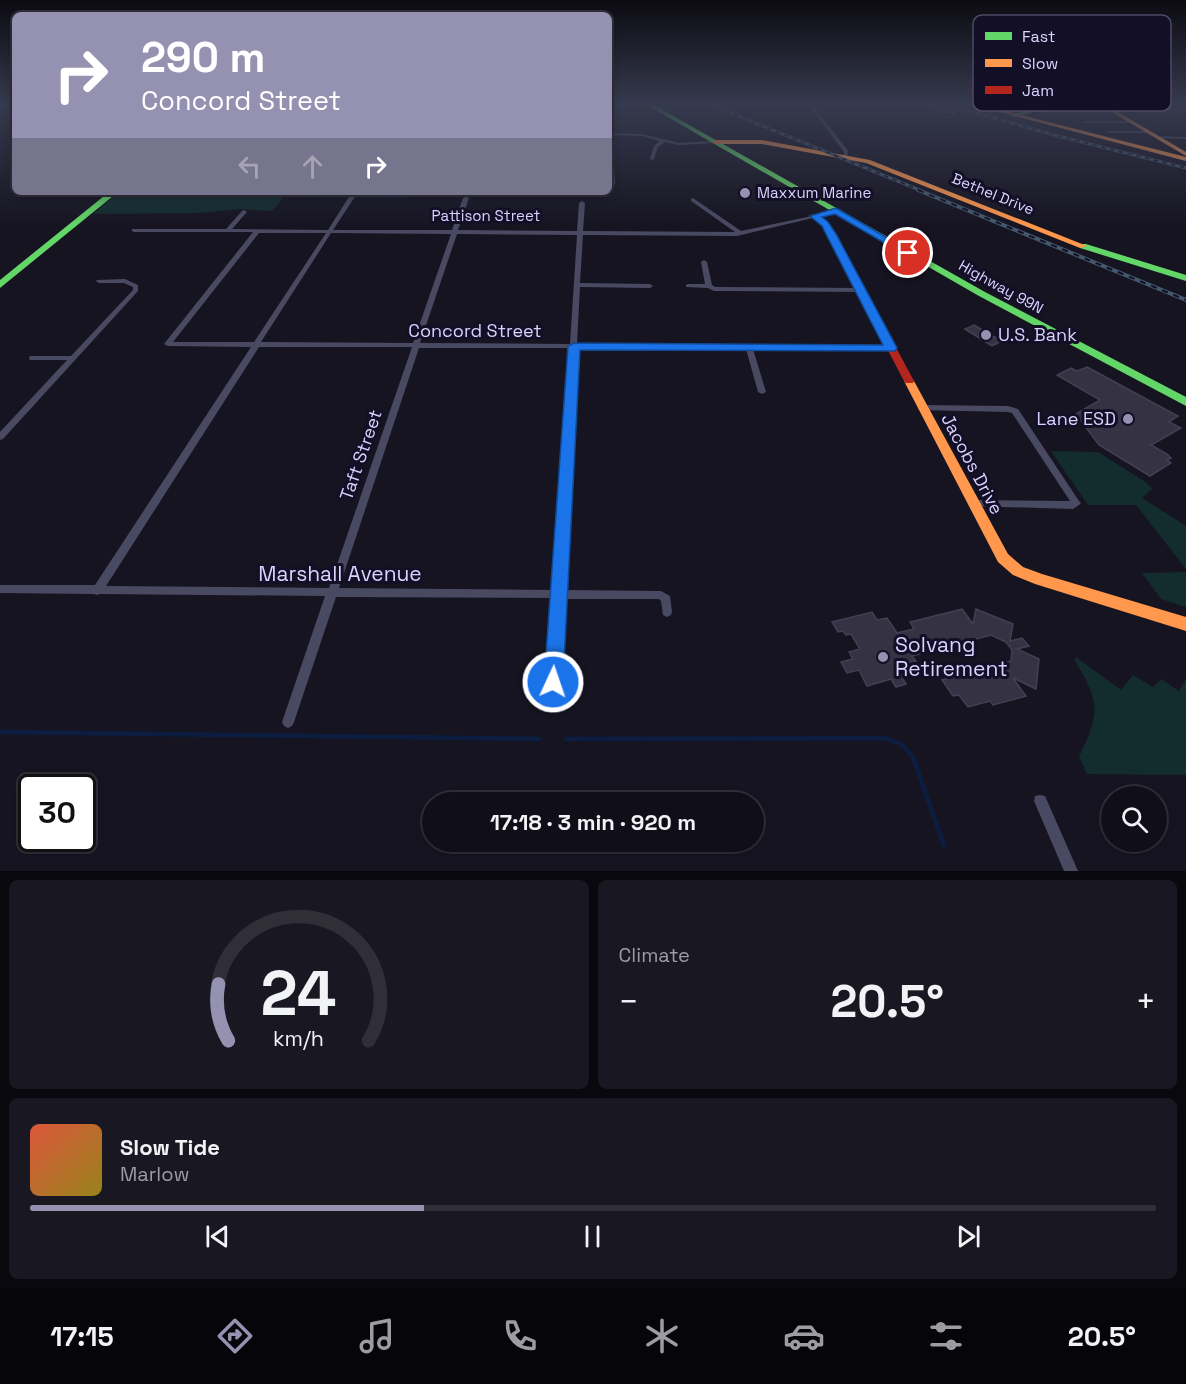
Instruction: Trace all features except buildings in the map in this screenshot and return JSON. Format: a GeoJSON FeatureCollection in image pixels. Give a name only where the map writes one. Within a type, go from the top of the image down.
{"type":"FeatureCollection","features":[{"type":"Feature","properties":{"kind":"street"},"geometry":{"type":"LineString","coordinates":[[651,159],[658,145]]}},
{"type":"Feature","properties":{"kind":"street","name":"Highway 99N"},"geometry":{"type":"LineString","coordinates":[[720,145],[981,294],[1186,402]]}},
{"type":"Feature","properties":{"kind":"street","name":"Bethel Drive"},"geometry":{"type":"LineString","coordinates":[[777,145],[881,165],[1088,248],[1186,278]]}},
{"type":"Feature","properties":{"kind":"street"},"geometry":{"type":"LineString","coordinates":[[840,145],[846,152],[845,157]]}},
{"type":"Feature","properties":{"kind":"street"},"geometry":{"type":"LineString","coordinates":[[1137,145],[1186,156]]}},
{"type":"Feature","properties":{"kind":"street"},"geometry":{"type":"LineString","coordinates":[[1168,145],[1186,156]]}},
{"type":"Feature","properties":{"kind":"street"},"geometry":{"type":"LineString","coordinates":[[0,285],[110,195]]}},
{"type":"Feature","properties":{"kind":"street"},"geometry":{"type":"LineString","coordinates":[[97,591],[351,197]]}},
{"type":"Feature","properties":{"kind":"street","name":"Taft Street"},"geometry":{"type":"LineString","coordinates":[[288,722],[466,198]]}},
{"type":"Feature","properties":{"kind":"street"},"geometry":{"type":"LineString","coordinates":[[693,200],[740,234]]}},
{"type":"Feature","properties":{"kind":"street"},"geometry":{"type":"LineString","coordinates":[[553,682],[582,203]]}},
{"type":"Feature","properties":{"kind":"street","name":"Pattison Street"},"geometry":{"type":"LineString","coordinates":[[134,230],[581,231],[740,234],[836,211]]}},
{"type":"Feature","properties":{"kind":"street"},"geometry":{"type":"LineString","coordinates":[[229,229],[244,212]]}},
{"type":"Feature","properties":{"kind":"street","name":"Jacobs Drive"},"geometry":{"type":"LineString","coordinates":[[814,216],[825,224],[1003,558],[1018,571],[1040,580],[1186,624]]}},
{"type":"Feature","properties":{"kind":"street","name":"Concord Street"},"geometry":{"type":"LineString","coordinates":[[258,230],[168,344],[891,348]]}},
{"type":"Feature","properties":{"kind":"street"},"geometry":{"type":"LineString","coordinates":[[704,262],[710,286]]}},
{"type":"Feature","properties":{"kind":"street"},"geometry":{"type":"LineString","coordinates":[[0,437],[136,290],[136,286],[131,282],[99,281]]}},
{"type":"Feature","properties":{"kind":"street"},"geometry":{"type":"LineString","coordinates":[[578,285],[650,286]]}},
{"type":"Feature","properties":{"kind":"street"},"geometry":{"type":"LineString","coordinates":[[688,286],[710,286],[714,289],[860,290]]}},
{"type":"Feature","properties":{"kind":"street"},"geometry":{"type":"LineString","coordinates":[[749,347],[762,392]]}},
{"type":"Feature","properties":{"kind":"street"},"geometry":{"type":"LineString","coordinates":[[33,358],[73,358]]}},
{"type":"Feature","properties":{"kind":"street"},"geometry":{"type":"LineString","coordinates":[[922,408],[1015,411],[1076,503],[973,504]]}},
{"type":"Feature","properties":{"kind":"street","name":"Marshall Avenue"},"geometry":{"type":"LineString","coordinates":[[0,589],[332,594],[661,595],[666,599],[667,612]]}},
{"type":"Feature","properties":{"kind":"street"},"geometry":{"type":"LineString","coordinates":[[1040,801],[1071,871]]}},
{"type":"Feature","properties":{"kind":"green space"},"geometry":{"type":"Polygon","coordinates":[[[115,195],[285,195],[272,211],[240,209],[200,213],[93,214],[115,195]]]}},
{"type":"Feature","properties":{"kind":"green space"},"geometry":{"type":"Polygon","coordinates":[[[1051,451],[1098,452],[1147,483],[1152,489],[1142,498],[1186,526],[1186,569],[1136,505],[1088,505],[1051,451]]]}},
{"type":"Feature","properties":{"kind":"green space"},"geometry":{"type":"Polygon","coordinates":[[[1186,572],[1186,607],[1161,599],[1142,573],[1186,572]]]}},
{"type":"Feature","properties":{"kind":"green space"},"geometry":{"type":"Polygon","coordinates":[[[1076,657],[1121,690],[1133,675],[1153,687],[1161,679],[1179,691],[1186,679],[1186,775],[1087,774],[1079,757],[1091,728],[1094,707],[1089,686],[1074,659],[1076,657]]]}},
{"type":"Feature","properties":{"kind":"waterway"},"geometry":{"type":"LineString","coordinates":[[290,195],[405,197],[410,195]]}},
{"type":"Feature","properties":{"kind":"waterway"},"geometry":{"type":"LineString","coordinates":[[0,732],[539,739]]}},
{"type":"Feature","properties":{"kind":"waterway"},"geometry":{"type":"LineString","coordinates":[[566,739],[885,738],[901,744],[913,757],[944,846]]}},
{"type":"Feature","properties":{"kind":"railway"},"geometry":{"type":"LineString","coordinates":[[809,145],[922,191]]}},
{"type":"Feature","properties":{"kind":"railway"},"geometry":{"type":"LineString","coordinates":[[1093,145],[1186,168]]}},
{"type":"Feature","properties":{"kind":"railway"},"geometry":{"type":"LineString","coordinates":[[918,190],[1186,300]]}},
{"type":"Feature","properties":{"kind":"traffic: fast"},"geometry":{"type":"LineString","coordinates":[[719,145],[982,294],[1186,402]]}},
{"type":"Feature","properties":{"kind":"traffic: fast"},"geometry":{"type":"LineString","coordinates":[[0,285],[110,195]]}},
{"type":"Feature","properties":{"kind":"traffic: fast"},"geometry":{"type":"LineString","coordinates":[[1083,246],[1186,278]]}},
{"type":"Feature","properties":{"kind":"traffic: slow"},"geometry":{"type":"LineString","coordinates":[[777,145],[868,161],[1083,246]]}},
{"type":"Feature","properties":{"kind":"traffic: slow"},"geometry":{"type":"LineString","coordinates":[[1130,145],[1186,159]]}},
{"type":"Feature","properties":{"kind":"traffic: slow"},"geometry":{"type":"LineString","coordinates":[[1169,145],[1185,154]]}},
{"type":"Feature","properties":{"kind":"traffic: slow"},"geometry":{"type":"LineString","coordinates":[[909,381],[1003,558],[1018,571],[1040,580],[1186,624]]}},
{"type":"Feature","properties":{"kind":"traffic: jam"},"geometry":{"type":"LineString","coordinates":[[815,216],[825,224],[831,234],[909,381]]}},
{"type":"Feature","properties":{"kind":"place","name":"Maxxum Marine"},"geometry":{"type":"Point","coordinates":[745,193]}},
{"type":"Feature","properties":{"kind":"place","name":"U.S. Bank"},"geometry":{"type":"Point","coordinates":[986,335]}},
{"type":"Feature","properties":{"kind":"place","name":"Lane ESD"},"geometry":{"type":"Point","coordinates":[1128,419]}},
{"type":"Feature","properties":{"kind":"place","name":"Solvang Retirement"},"geometry":{"type":"Point","coordinates":[883,657]}},
{"type":"Feature","properties":{"kind":"route"},"geometry":{"type":"LineString","coordinates":[[553,682],[574,346],[891,348],[831,234],[825,224],[814,216],[836,211],[908,253]]}}]}
